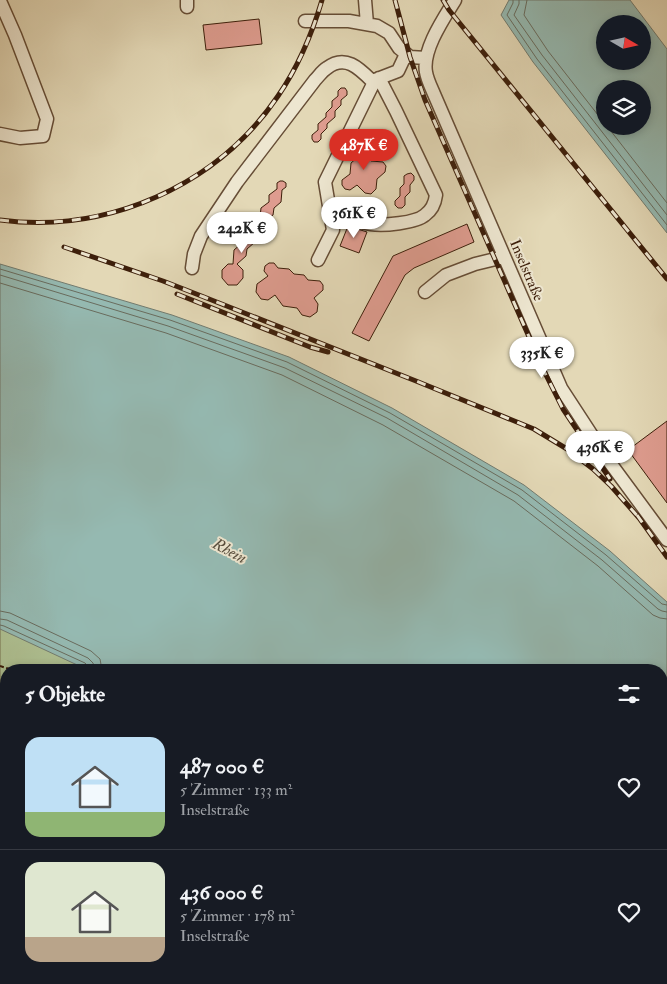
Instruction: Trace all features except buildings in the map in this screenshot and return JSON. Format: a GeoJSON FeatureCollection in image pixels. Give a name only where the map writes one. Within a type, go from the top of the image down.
{"type":"FeatureCollection","features":[{"type":"Feature","properties":{"kind":"street"},"geometry":{"type":"LineString","coordinates":[[365,0],[368,24]]}},
{"type":"Feature","properties":{"kind":"street"},"geometry":{"type":"LineString","coordinates":[[305,21],[349,21],[377,26],[389,33],[399,48],[410,57],[426,58],[434,37],[455,0]]}},
{"type":"Feature","properties":{"kind":"street"},"geometry":{"type":"LineString","coordinates":[[0,1],[47,119],[43,136],[20,138],[0,134]]}},
{"type":"Feature","properties":{"kind":"street"},"geometry":{"type":"LineString","coordinates":[[192,268],[194,254],[201,236],[232,190],[326,68],[338,62],[350,63],[364,72],[372,81],[398,71],[406,54]]}},
{"type":"Feature","properties":{"kind":"street","name":"Inselstraße"},"geometry":{"type":"LineString","coordinates":[[426,58],[426,72],[434,94],[561,388],[608,460],[666,535]]}},
{"type":"Feature","properties":{"kind":"street"},"geometry":{"type":"LineString","coordinates":[[330,211],[369,224],[381,225],[396,224],[420,218],[426,215],[434,205],[436,195],[396,111],[377,79]]}},
{"type":"Feature","properties":{"kind":"street"},"geometry":{"type":"LineString","coordinates":[[318,260],[333,230],[325,182],[377,79]]}},
{"type":"Feature","properties":{"kind":"street"},"geometry":{"type":"LineString","coordinates":[[425,292],[446,275],[475,264],[504,257]]}},
{"type":"Feature","properties":{"kind":"green space"},"geometry":{"type":"Polygon","coordinates":[[[0,594],[168,664],[0,664],[0,594]]]}},
{"type":"Feature","properties":{"kind":"water"},"geometry":{"type":"Polygon","coordinates":[[[509,0],[630,0],[641,15],[596,15],[596,70],[651,70],[651,28],[667,49],[667,233],[533,62],[501,15],[509,0]]]}},
{"type":"Feature","properties":{"kind":"water","name":"Rhein"},"geometry":{"type":"Polygon","coordinates":[[[0,264],[172,315],[289,357],[392,408],[524,485],[610,551],[667,602],[667,664],[75,664],[0,629],[0,264]]]}},
{"type":"Feature","properties":{"kind":"railway"},"geometry":{"type":"LineString","coordinates":[[0,220],[40,222],[80,219],[119,211],[156,197],[191,178],[224,155],[253,128],[278,96],[304,50],[322,0]]}},
{"type":"Feature","properties":{"kind":"railway"},"geometry":{"type":"LineString","coordinates":[[395,0],[410,57],[425,100],[544,371],[563,409],[610,479]]}},
{"type":"Feature","properties":{"kind":"railway"},"geometry":{"type":"LineString","coordinates":[[443,0],[449,10],[667,279]]}},
{"type":"Feature","properties":{"kind":"railway"},"geometry":{"type":"LineString","coordinates":[[64,247],[163,281],[534,429],[567,449],[593,469],[640,519]]}},
{"type":"Feature","properties":{"kind":"railway"},"geometry":{"type":"LineString","coordinates":[[177,294],[310,347],[328,352]]}},
{"type":"Feature","properties":{"kind":"railway"},"geometry":{"type":"LineString","coordinates":[[637,515],[667,557]]}}]}
